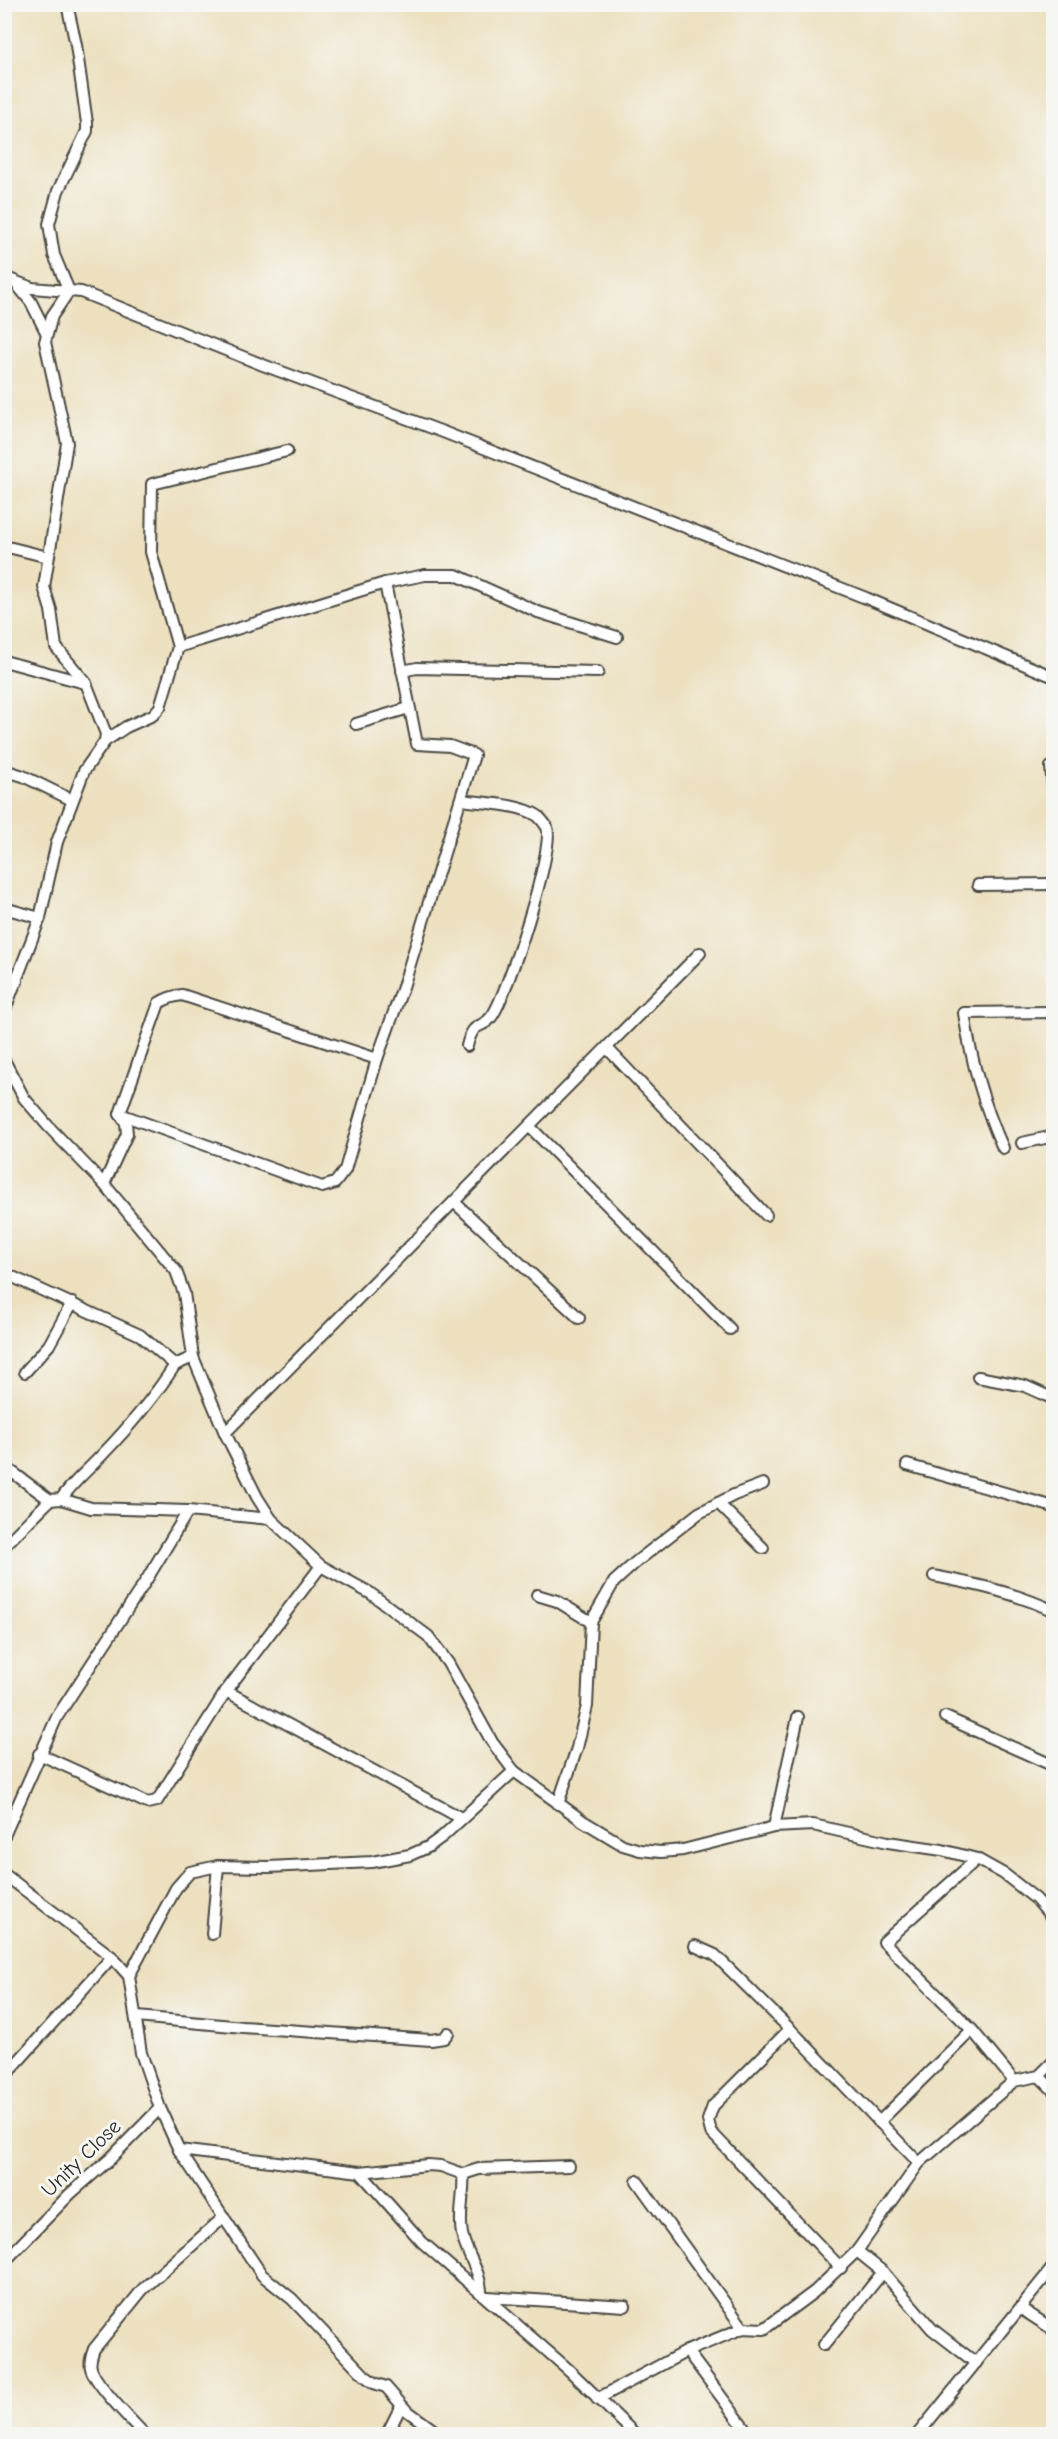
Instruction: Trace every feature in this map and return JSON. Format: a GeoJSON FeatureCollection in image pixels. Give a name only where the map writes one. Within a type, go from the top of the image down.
{"type":"FeatureCollection","features":[{"type":"Feature","properties":{"kind":"street"},"geometry":{"type":"LineString","coordinates":[[67,4],[76,45],[87,131],[58,191],[49,224],[54,255],[69,291]]}},
{"type":"Feature","properties":{"kind":"street"},"geometry":{"type":"LineString","coordinates":[[9,279],[32,288],[81,292],[263,365],[443,432],[866,598],[1053,677]]}},
{"type":"Feature","properties":{"kind":"street"},"geometry":{"type":"LineString","coordinates":[[9,279],[31,302],[46,332]]}},
{"type":"Feature","properties":{"kind":"street"},"geometry":{"type":"LineString","coordinates":[[69,291],[52,316],[45,342],[67,443],[44,587],[51,610],[56,647],[86,683],[106,734],[105,741]]}},
{"type":"Feature","properties":{"kind":"street"},"geometry":{"type":"LineString","coordinates":[[4,1012],[40,918],[57,842],[84,771],[105,741],[126,727],[153,715],[160,707],[178,647],[151,552],[152,484],[287,451]]}},
{"type":"Feature","properties":{"kind":"street"},"geometry":{"type":"LineString","coordinates":[[4,546],[48,557]]}},
{"type":"Feature","properties":{"kind":"street"},"geometry":{"type":"LineString","coordinates":[[178,647],[385,583],[425,575],[456,575],[538,612],[617,637]]}},
{"type":"Feature","properties":{"kind":"street"},"geometry":{"type":"LineString","coordinates":[[120,1114],[322,1187],[335,1183],[345,1170],[376,1059],[403,987],[474,755],[450,746],[417,744],[385,583]]}},
{"type":"Feature","properties":{"kind":"street"},"geometry":{"type":"LineString","coordinates":[[4,661],[86,683]]}},
{"type":"Feature","properties":{"kind":"street"},"geometry":{"type":"LineString","coordinates":[[402,671],[417,668],[598,672]]}},
{"type":"Feature","properties":{"kind":"street"},"geometry":{"type":"LineString","coordinates":[[356,724],[409,708]]}},
{"type":"Feature","properties":{"kind":"street"},"geometry":{"type":"LineString","coordinates":[[1051,767],[1053,797]]}},
{"type":"Feature","properties":{"kind":"street"},"geometry":{"type":"LineString","coordinates":[[4,770],[23,776],[72,800]]}},
{"type":"Feature","properties":{"kind":"street"},"geometry":{"type":"LineString","coordinates":[[461,800],[522,809],[538,817],[547,827],[547,843],[530,920],[492,1016],[471,1032],[467,1046]]}},
{"type":"Feature","properties":{"kind":"street"},"geometry":{"type":"LineString","coordinates":[[978,885],[1053,884]]}},
{"type":"Feature","properties":{"kind":"street"},"geometry":{"type":"LineString","coordinates":[[4,908],[40,918]]}},
{"type":"Feature","properties":{"kind":"street"},"geometry":{"type":"LineString","coordinates":[[225,1433],[700,953]]}},
{"type":"Feature","properties":{"kind":"street"},"geometry":{"type":"LineString","coordinates":[[4,979],[17,982]]}},
{"type":"Feature","properties":{"kind":"street"},"geometry":{"type":"LineString","coordinates":[[120,1114],[159,1004],[173,996],[182,995],[376,1059]]}},
{"type":"Feature","properties":{"kind":"street"},"geometry":{"type":"LineString","coordinates":[[1004,1148],[988,1114],[976,1077],[964,1013],[1053,1012]]}},
{"type":"Feature","properties":{"kind":"street"},"geometry":{"type":"LineString","coordinates":[[607,1048],[766,1215]]}},
{"type":"Feature","properties":{"kind":"street"},"geometry":{"type":"LineString","coordinates":[[4,1060],[24,1098],[104,1184],[176,1270],[184,1293],[193,1358],[225,1433],[257,1497],[272,1519],[321,1566],[370,1593],[428,1636],[448,1663],[492,1742],[514,1771],[558,1804],[623,1845],[640,1850],[662,1852],[683,1850],[774,1827],[813,1825],[977,1859],[1004,1874],[1036,1899],[1053,1920]]}},
{"type":"Feature","properties":{"kind":"street"},"geometry":{"type":"LineString","coordinates":[[104,1184],[127,1134],[126,1124],[120,1114]]}},
{"type":"Feature","properties":{"kind":"street"},"geometry":{"type":"LineString","coordinates":[[530,1127],[730,1329]]}},
{"type":"Feature","properties":{"kind":"street"},"geometry":{"type":"LineString","coordinates":[[1022,1143],[1053,1136]]}},
{"type":"Feature","properties":{"kind":"street"},"geometry":{"type":"LineString","coordinates":[[454,1202],[579,1318]]}},
{"type":"Feature","properties":{"kind":"street"},"geometry":{"type":"LineString","coordinates":[[4,1273],[140,1335],[175,1365]]}},
{"type":"Feature","properties":{"kind":"street"},"geometry":{"type":"LineString","coordinates":[[25,1372],[50,1345],[72,1303]]}},
{"type":"Feature","properties":{"kind":"street"},"geometry":{"type":"LineString","coordinates":[[4,1546],[101,1456],[152,1401],[175,1365],[193,1358]]}},
{"type":"Feature","properties":{"kind":"street"},"geometry":{"type":"LineString","coordinates":[[978,1377],[1025,1386],[1053,1399]]}},
{"type":"Feature","properties":{"kind":"street"},"geometry":{"type":"LineString","coordinates":[[907,1465],[1053,1507]]}},
{"type":"Feature","properties":{"kind":"street"},"geometry":{"type":"LineString","coordinates":[[4,1466],[55,1500],[91,1508],[188,1511],[272,1519]]}},
{"type":"Feature","properties":{"kind":"street"},"geometry":{"type":"LineString","coordinates":[[558,1804],[577,1748],[587,1706],[591,1622],[615,1582],[699,1514],[718,1503],[763,1484]]}},
{"type":"Feature","properties":{"kind":"street"},"geometry":{"type":"LineString","coordinates":[[718,1503],[763,1548]]}},
{"type":"Feature","properties":{"kind":"street"},"geometry":{"type":"LineString","coordinates":[[4,1836],[57,1717],[147,1579],[188,1511]]}},
{"type":"Feature","properties":{"kind":"street"},"geometry":{"type":"LineString","coordinates":[[39,1754],[147,1803],[157,1801],[226,1691],[321,1566]]}},
{"type":"Feature","properties":{"kind":"street"},"geometry":{"type":"LineString","coordinates":[[934,1576],[1023,1596],[1053,1611]]}},
{"type":"Feature","properties":{"kind":"street"},"geometry":{"type":"LineString","coordinates":[[537,1595],[557,1601],[591,1622]]}},
{"type":"Feature","properties":{"kind":"street"},"geometry":{"type":"LineString","coordinates":[[226,1691],[460,1818]]}},
{"type":"Feature","properties":{"kind":"street"},"geometry":{"type":"LineString","coordinates":[[774,1827],[798,1717]]}},
{"type":"Feature","properties":{"kind":"street"},"geometry":{"type":"LineString","coordinates":[[945,1717],[1053,1766]]}},
{"type":"Feature","properties":{"kind":"street"},"geometry":{"type":"LineString","coordinates":[[129,1976],[176,1888],[190,1872],[218,1866],[312,1866],[372,1862],[410,1855],[428,1847],[514,1771]]}},
{"type":"Feature","properties":{"kind":"street"},"geometry":{"type":"LineString","coordinates":[[977,1859],[884,1942],[972,2030],[1014,2081]]}},
{"type":"Feature","properties":{"kind":"street"},"geometry":{"type":"LineString","coordinates":[[212,1934],[218,1866]]}},
{"type":"Feature","properties":{"kind":"street"},"geometry":{"type":"LineString","coordinates":[[4,1874],[112,1956],[129,1976],[141,2053],[160,2108],[179,2150],[262,2275],[292,2299],[365,2376],[374,2383],[386,2387],[401,2406],[439,2434]]}},
{"type":"Feature","properties":{"kind":"street"},"geometry":{"type":"LineString","coordinates":[[695,1946],[715,1955],[919,2163]]}},
{"type":"Feature","properties":{"kind":"street"},"geometry":{"type":"LineString","coordinates":[[4,2077],[112,1956]]}},
{"type":"Feature","properties":{"kind":"street"},"geometry":{"type":"LineString","coordinates":[[137,2017],[431,2040],[444,2038],[448,2033]]}},
{"type":"Feature","properties":{"kind":"street"},"geometry":{"type":"LineString","coordinates":[[790,2029],[712,2106],[708,2120],[711,2132],[841,2268]]}},
{"type":"Feature","properties":{"kind":"street"},"geometry":{"type":"LineString","coordinates":[[879,2122],[972,2030]]}},
{"type":"Feature","properties":{"kind":"street"},"geometry":{"type":"LineString","coordinates":[[4,2058],[14,2067]]}},
{"type":"Feature","properties":{"kind":"street"},"geometry":{"type":"LineString","coordinates":[[597,2399],[687,2351],[743,2328],[764,2329],[814,2292],[857,2251],[919,2163],[1014,2081],[1039,2076],[1053,2061]]}},
{"type":"Feature","properties":{"kind":"street"},"geometry":{"type":"LineString","coordinates":[[1039,2076],[1053,2091]]}},
{"type":"Feature","properties":{"kind":"street","name":"Unity Close"},"geometry":{"type":"LineString","coordinates":[[4,2262],[70,2194],[110,2159],[160,2108]]}},
{"type":"Feature","properties":{"kind":"street"},"geometry":{"type":"LineString","coordinates":[[179,2150],[360,2172],[428,2165],[441,2166],[463,2174],[479,2169],[569,2166]]}},
{"type":"Feature","properties":{"kind":"street"},"geometry":{"type":"LineString","coordinates":[[360,2172],[422,2241],[569,2370],[635,2434]]}},
{"type":"Feature","properties":{"kind":"street"},"geometry":{"type":"LineString","coordinates":[[463,2174],[465,2190],[460,2222],[462,2236],[465,2248],[480,2278],[484,2294]]}},
{"type":"Feature","properties":{"kind":"street"},"geometry":{"type":"LineString","coordinates":[[637,2181],[743,2328]]}},
{"type":"Feature","properties":{"kind":"street"},"geometry":{"type":"LineString","coordinates":[[144,2434],[97,2380],[91,2369],[90,2359],[94,2349],[143,2289],[224,2217]]}},
{"type":"Feature","properties":{"kind":"street"},"geometry":{"type":"LineString","coordinates":[[857,2251],[883,2272],[932,2329],[976,2363]]}},
{"type":"Feature","properties":{"kind":"street"},"geometry":{"type":"LineString","coordinates":[[918,2434],[1053,2266]]}},
{"type":"Feature","properties":{"kind":"street"},"geometry":{"type":"LineString","coordinates":[[824,2345],[883,2272]]}},
{"type":"Feature","properties":{"kind":"street"},"geometry":{"type":"LineString","coordinates":[[484,2294],[625,2306]]}},
{"type":"Feature","properties":{"kind":"street"},"geometry":{"type":"LineString","coordinates":[[1020,2308],[1053,2330]]}},
{"type":"Feature","properties":{"kind":"street"},"geometry":{"type":"LineString","coordinates":[[687,2351],[749,2434]]}},
{"type":"Feature","properties":{"kind":"street"},"geometry":{"type":"LineString","coordinates":[[387,2434],[401,2406]]}}]}
